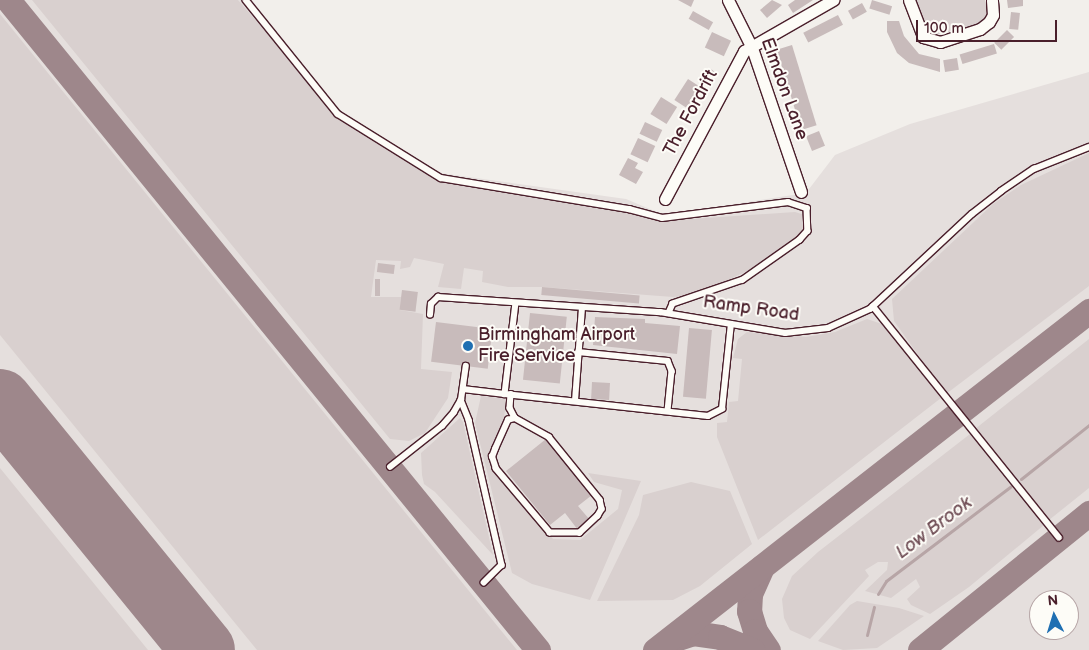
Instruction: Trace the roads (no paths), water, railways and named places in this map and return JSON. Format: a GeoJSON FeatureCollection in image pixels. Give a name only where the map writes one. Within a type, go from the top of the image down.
{"type":"FeatureCollection","features":[{"type":"Feature","properties":{"kind":"street","name":"Elmdon Lane"},"geometry":{"type":"LineString","coordinates":[[728,0],[752,48],[801,192]]}},
{"type":"Feature","properties":{"kind":"street","name":"The Fordrift"},"geometry":{"type":"LineString","coordinates":[[665,199],[744,50],[752,48],[833,0]]}},
{"type":"Feature","properties":{"kind":"street"},"geometry":{"type":"LineString","coordinates":[[909,0],[923,37],[940,42],[980,29],[989,22],[993,15],[992,0]]}},
{"type":"Feature","properties":{"kind":"lane"},"geometry":{"type":"LineString","coordinates":[[246,0],[338,114],[441,178],[629,209],[662,218],[788,202],[807,208],[808,231],[800,240],[743,280],[673,304],[668,313]]}},
{"type":"Feature","properties":{"kind":"lane","name":"Ramp Road"},"geometry":{"type":"LineString","coordinates":[[430,315],[431,304],[438,298],[668,313],[785,333],[808,332],[848,321],[873,306],[972,214],[1001,191],[1034,169],[1089,147]]}},
{"type":"Feature","properties":{"kind":"lane"},"geometry":{"type":"LineString","coordinates":[[515,418],[508,420],[492,457],[496,469],[550,532],[580,533],[602,510],[600,500],[549,437],[515,418],[510,408],[508,394],[516,303]]}},
{"type":"Feature","properties":{"kind":"lane"},"geometry":{"type":"LineString","coordinates":[[873,306],[1059,537]]}},
{"type":"Feature","properties":{"kind":"lane"},"geometry":{"type":"LineString","coordinates":[[575,401],[582,308]]}},
{"type":"Feature","properties":{"kind":"lane"},"geometry":{"type":"LineString","coordinates":[[463,389],[712,416],[720,413],[731,324]]}},
{"type":"Feature","properties":{"kind":"lane"},"geometry":{"type":"LineString","coordinates":[[578,352],[668,361],[672,371],[668,411]]}},
{"type":"Feature","properties":{"kind":"lane"},"geometry":{"type":"LineString","coordinates":[[390,467],[442,426],[461,400],[466,366]]}},
{"type":"Feature","properties":{"kind":"lane"},"geometry":{"type":"LineString","coordinates":[[461,400],[469,420],[502,565],[484,583]]}},
{"type":"Feature","properties":{"kind":"waterway","name":"Low Brook"},"geometry":{"type":"LineString","coordinates":[[1021,479],[1089,425]]}},
{"type":"Feature","properties":{"kind":"waterway","name":"Low Brook"},"geometry":{"type":"LineString","coordinates":[[878,594],[886,581],[1010,487]]}},
{"type":"Feature","properties":{"kind":"waterway","name":"Low Brook"},"geometry":{"type":"LineString","coordinates":[[867,635],[874,607]]}},
{"type":"Feature","properties":{"kind":"place","name":"Birmingham Airport Fire Service"},"geometry":{"type":"Point","coordinates":[468,346]}}]}
